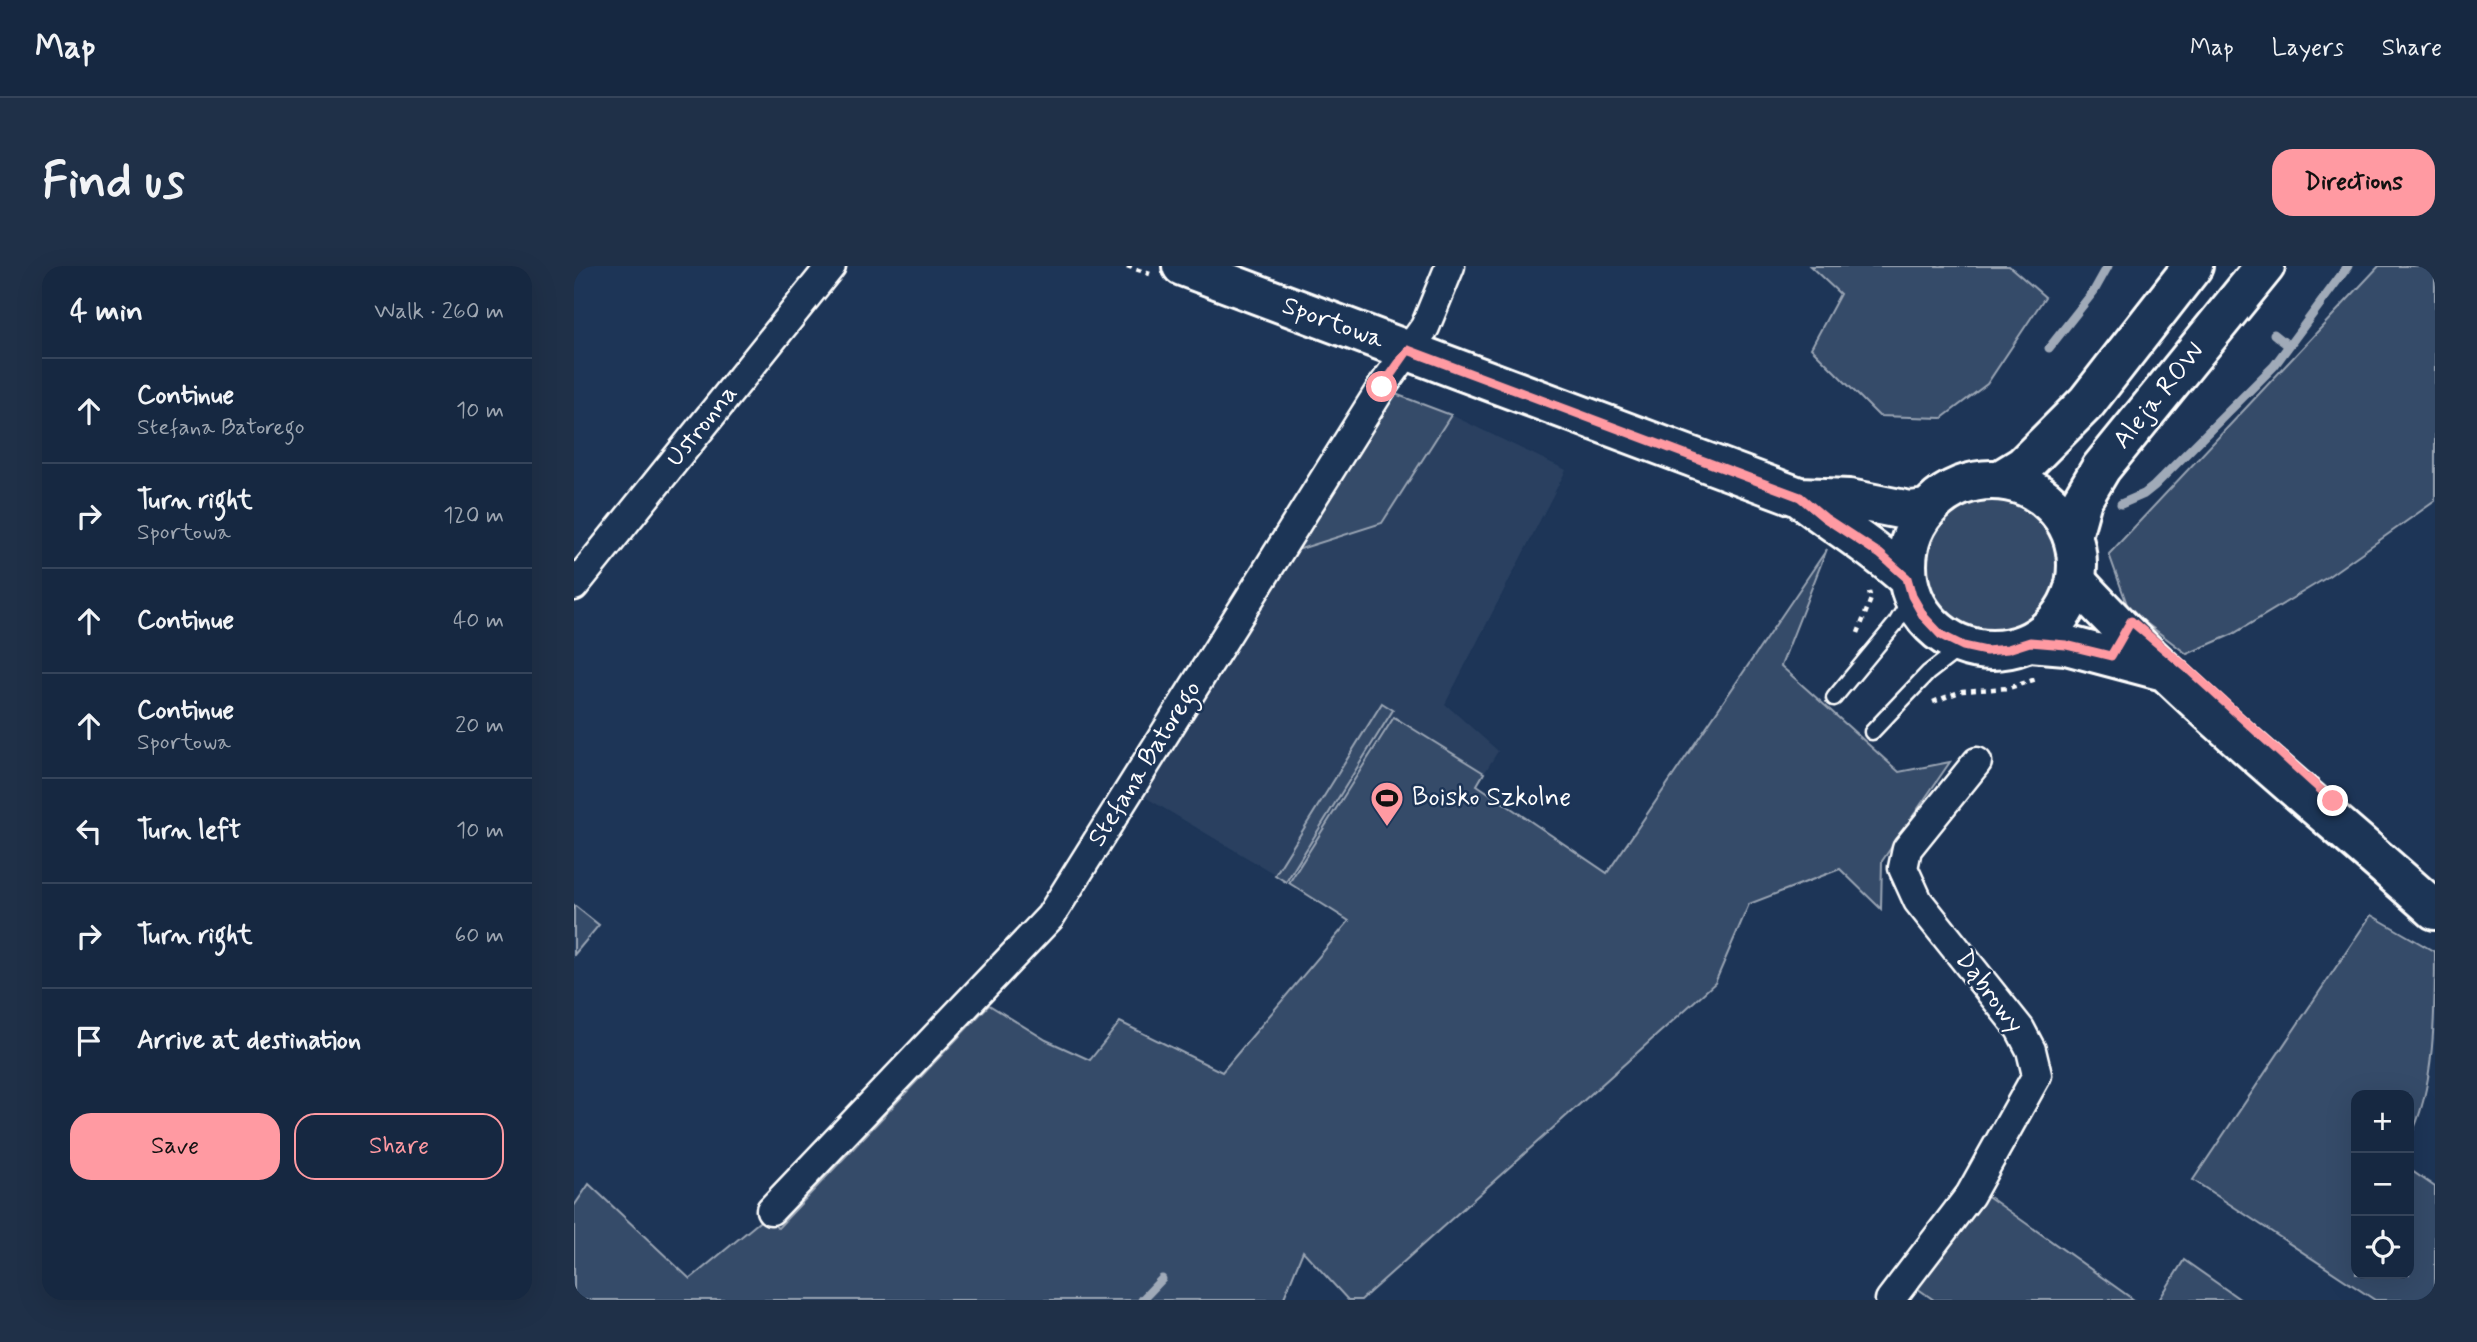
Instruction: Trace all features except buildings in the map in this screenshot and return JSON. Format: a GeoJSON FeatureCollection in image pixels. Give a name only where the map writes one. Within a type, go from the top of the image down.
{"type":"FeatureCollection","features":[{"type":"Feature","properties":{"kind":"main road","name":"Aleja ROW"},"geometry":{"type":"LineString","coordinates":[[2000,480],[2024,466],[2087,402],[2193,266]]}},
{"type":"Feature","properties":{"kind":"main road","name":"Aleja ROW"},"geometry":{"type":"LineString","coordinates":[[2072,536],[2082,500],[2101,468],[2265,266]]}},
{"type":"Feature","properties":{"kind":"main road","name":"Sportowa"},"geometry":{"type":"LineString","coordinates":[[1170,271],[1408,350],[1800,497],[1849,499],[1910,511],[1928,509]]}},
{"type":"Feature","properties":{"kind":"main road"},"geometry":{"type":"LineString","coordinates":[[1980,480],[2000,480],[2023,486],[2044,498],[2061,515],[2072,536],[2077,558],[2076,581],[2067,606],[2051,627],[2030,642],[2008,649],[1986,651],[1963,646],[1941,635],[1924,617],[1909,587],[1907,553],[1914,529],[1928,509],[1943,495],[1980,480]]}},
{"type":"Feature","properties":{"kind":"main road","name":"Sportowa"},"geometry":{"type":"LineString","coordinates":[[1800,497],[1825,518],[1880,554],[1909,587]]}},
{"type":"Feature","properties":{"kind":"main road"},"geometry":{"type":"LineString","coordinates":[[2076,581],[2165,671],[2312,805],[2435,910]]}},
{"type":"Feature","properties":{"kind":"main road"},"geometry":{"type":"LineString","coordinates":[[2030,642],[2066,645],[2165,671]]}},
{"type":"Feature","properties":{"kind":"street","name":"Ustronna"},"geometry":{"type":"LineString","coordinates":[[574,586],[831,266]]}},
{"type":"Feature","properties":{"kind":"street","name":"Stefana Batorego"},"geometry":{"type":"LineString","coordinates":[[771,1210],[1050,917],[1375,399],[1425,327],[1450,266]]}},
{"type":"Feature","properties":{"kind":"street","name":"Dąbrowy"},"geometry":{"type":"LineString","coordinates":[[1890,1300],[1970,1195],[2037,1075],[2032,1050],[2020,1029],[1918,901],[1903,868],[1907,849],[1977,762]]}},
{"type":"Feature","properties":{"kind":"lane"},"geometry":{"type":"LineString","coordinates":[[1834,698],[1896,623],[1909,587]]}},
{"type":"Feature","properties":{"kind":"lane"},"geometry":{"type":"LineString","coordinates":[[1872,732],[1928,673],[1963,646]]}},
{"type":"Feature","properties":{"kind":"path"},"geometry":{"type":"LineString","coordinates":[[1127,266],[1170,271]]}},
{"type":"Feature","properties":{"kind":"path"},"geometry":{"type":"LineString","coordinates":[[1868,587],[1871,600],[1854,640],[1870,656]]}},
{"type":"Feature","properties":{"kind":"path"},"geometry":{"type":"LineString","coordinates":[[1909,693],[1923,706],[1962,691],[2009,688],[2041,678]]}},
{"type":"Feature","properties":{"kind":"shaded area"},"geometry":{"type":"Polygon","coordinates":[[[1810,266],[2009,266],[2045,297],[1987,384],[1942,418],[1879,416],[1811,348],[1840,294],[1810,266]]]}},
{"type":"Feature","properties":{"kind":"shaded area"},"geometry":{"type":"Polygon","coordinates":[[[2379,266],[2435,266],[2435,501],[2326,578],[2233,634],[2187,654],[2129,610],[2109,554],[2379,266]]]}},
{"type":"Feature","properties":{"kind":"shaded area"},"geometry":{"type":"Polygon","coordinates":[[[1390,392],[1451,415],[1566,470],[1445,704],[1498,751],[1477,785],[1310,895],[1145,797],[1390,392]]]}},
{"type":"Feature","properties":{"kind":"shaded area"},"geometry":{"type":"Polygon","coordinates":[[[1390,392],[1451,415],[1382,523],[1294,551],[1390,392]]]}},
{"type":"Feature","properties":{"kind":"shaded area"},"geometry":{"type":"Polygon","coordinates":[[[1990,499],[2016,504],[2038,519],[2053,541],[2058,567],[2053,593],[2038,615],[2016,630],[1990,635],[1964,630],[1942,615],[1927,593],[1922,567],[1927,541],[1942,519],[1964,504],[1990,499]]]}},
{"type":"Feature","properties":{"kind":"shaded area"},"geometry":{"type":"Polygon","coordinates":[[[1827,549],[1781,666],[1899,772],[1950,762],[1882,861],[1881,909],[1840,869],[1749,904],[1715,983],[1361,1300],[1348,1300],[1303,1251],[1283,1300],[574,1300],[574,1206],[589,1184],[690,1279],[764,1218],[778,1228],[989,1005],[1046,1040],[1090,1060],[1120,1022],[1222,1072],[1349,921],[1289,883],[1394,717],[1484,773],[1477,785],[1607,873],[1827,549]]]}},
{"type":"Feature","properties":{"kind":"shaded area"},"geometry":{"type":"Polygon","coordinates":[[[1382,703],[1393,710],[1286,882],[1275,875],[1382,703]]]}},
{"type":"Feature","properties":{"kind":"shaded area"},"geometry":{"type":"Polygon","coordinates":[[[574,905],[599,925],[574,955],[574,905]]]}},
{"type":"Feature","properties":{"kind":"shaded area"},"geometry":{"type":"Polygon","coordinates":[[[2371,915],[2435,952],[2432,1049],[2424,1098],[2414,1128],[2414,1090],[2351,1090],[2351,1279],[2414,1279],[2414,1172],[2435,1187],[2435,1300],[2375,1300],[2193,1180],[2371,915]]]}},
{"type":"Feature","properties":{"kind":"shaded area"},"geometry":{"type":"Polygon","coordinates":[[[1982,1192],[2134,1300],[1934,1300],[1914,1286],[1982,1192]]]}},
{"type":"Feature","properties":{"kind":"shaded area"},"geometry":{"type":"Polygon","coordinates":[[[2184,1260],[2241,1300],[2159,1300],[2184,1260]]]}},
{"type":"Feature","properties":{"kind":"waterway"},"geometry":{"type":"LineString","coordinates":[[2049,348],[2094,291],[2108,266]]}},
{"type":"Feature","properties":{"kind":"waterway"},"geometry":{"type":"LineString","coordinates":[[2121,504],[2144,494],[2154,486],[2274,366],[2348,266]]}},
{"type":"Feature","properties":{"kind":"waterway"},"geometry":{"type":"LineString","coordinates":[[2274,334],[2289,346]]}},
{"type":"Feature","properties":{"kind":"waterway"},"geometry":{"type":"LineString","coordinates":[[1142,1300],[1162,1279]]}},
{"type":"Feature","properties":{"kind":"place","name":"Boisko Szkolne"},"geometry":{"type":"Point","coordinates":[1387,828]}},
{"type":"Feature","properties":{"kind":"route"},"geometry":{"type":"LineString","coordinates":[[1382,387],[1408,350],[1800,497],[1825,518],[1880,554],[1907,578],[1912,596],[1924,617],[1941,635],[1963,646],[1986,651],[2008,649],[2030,642],[2066,645],[2111,656],[2131,621],[2187,668],[2333,801]]}}]}
